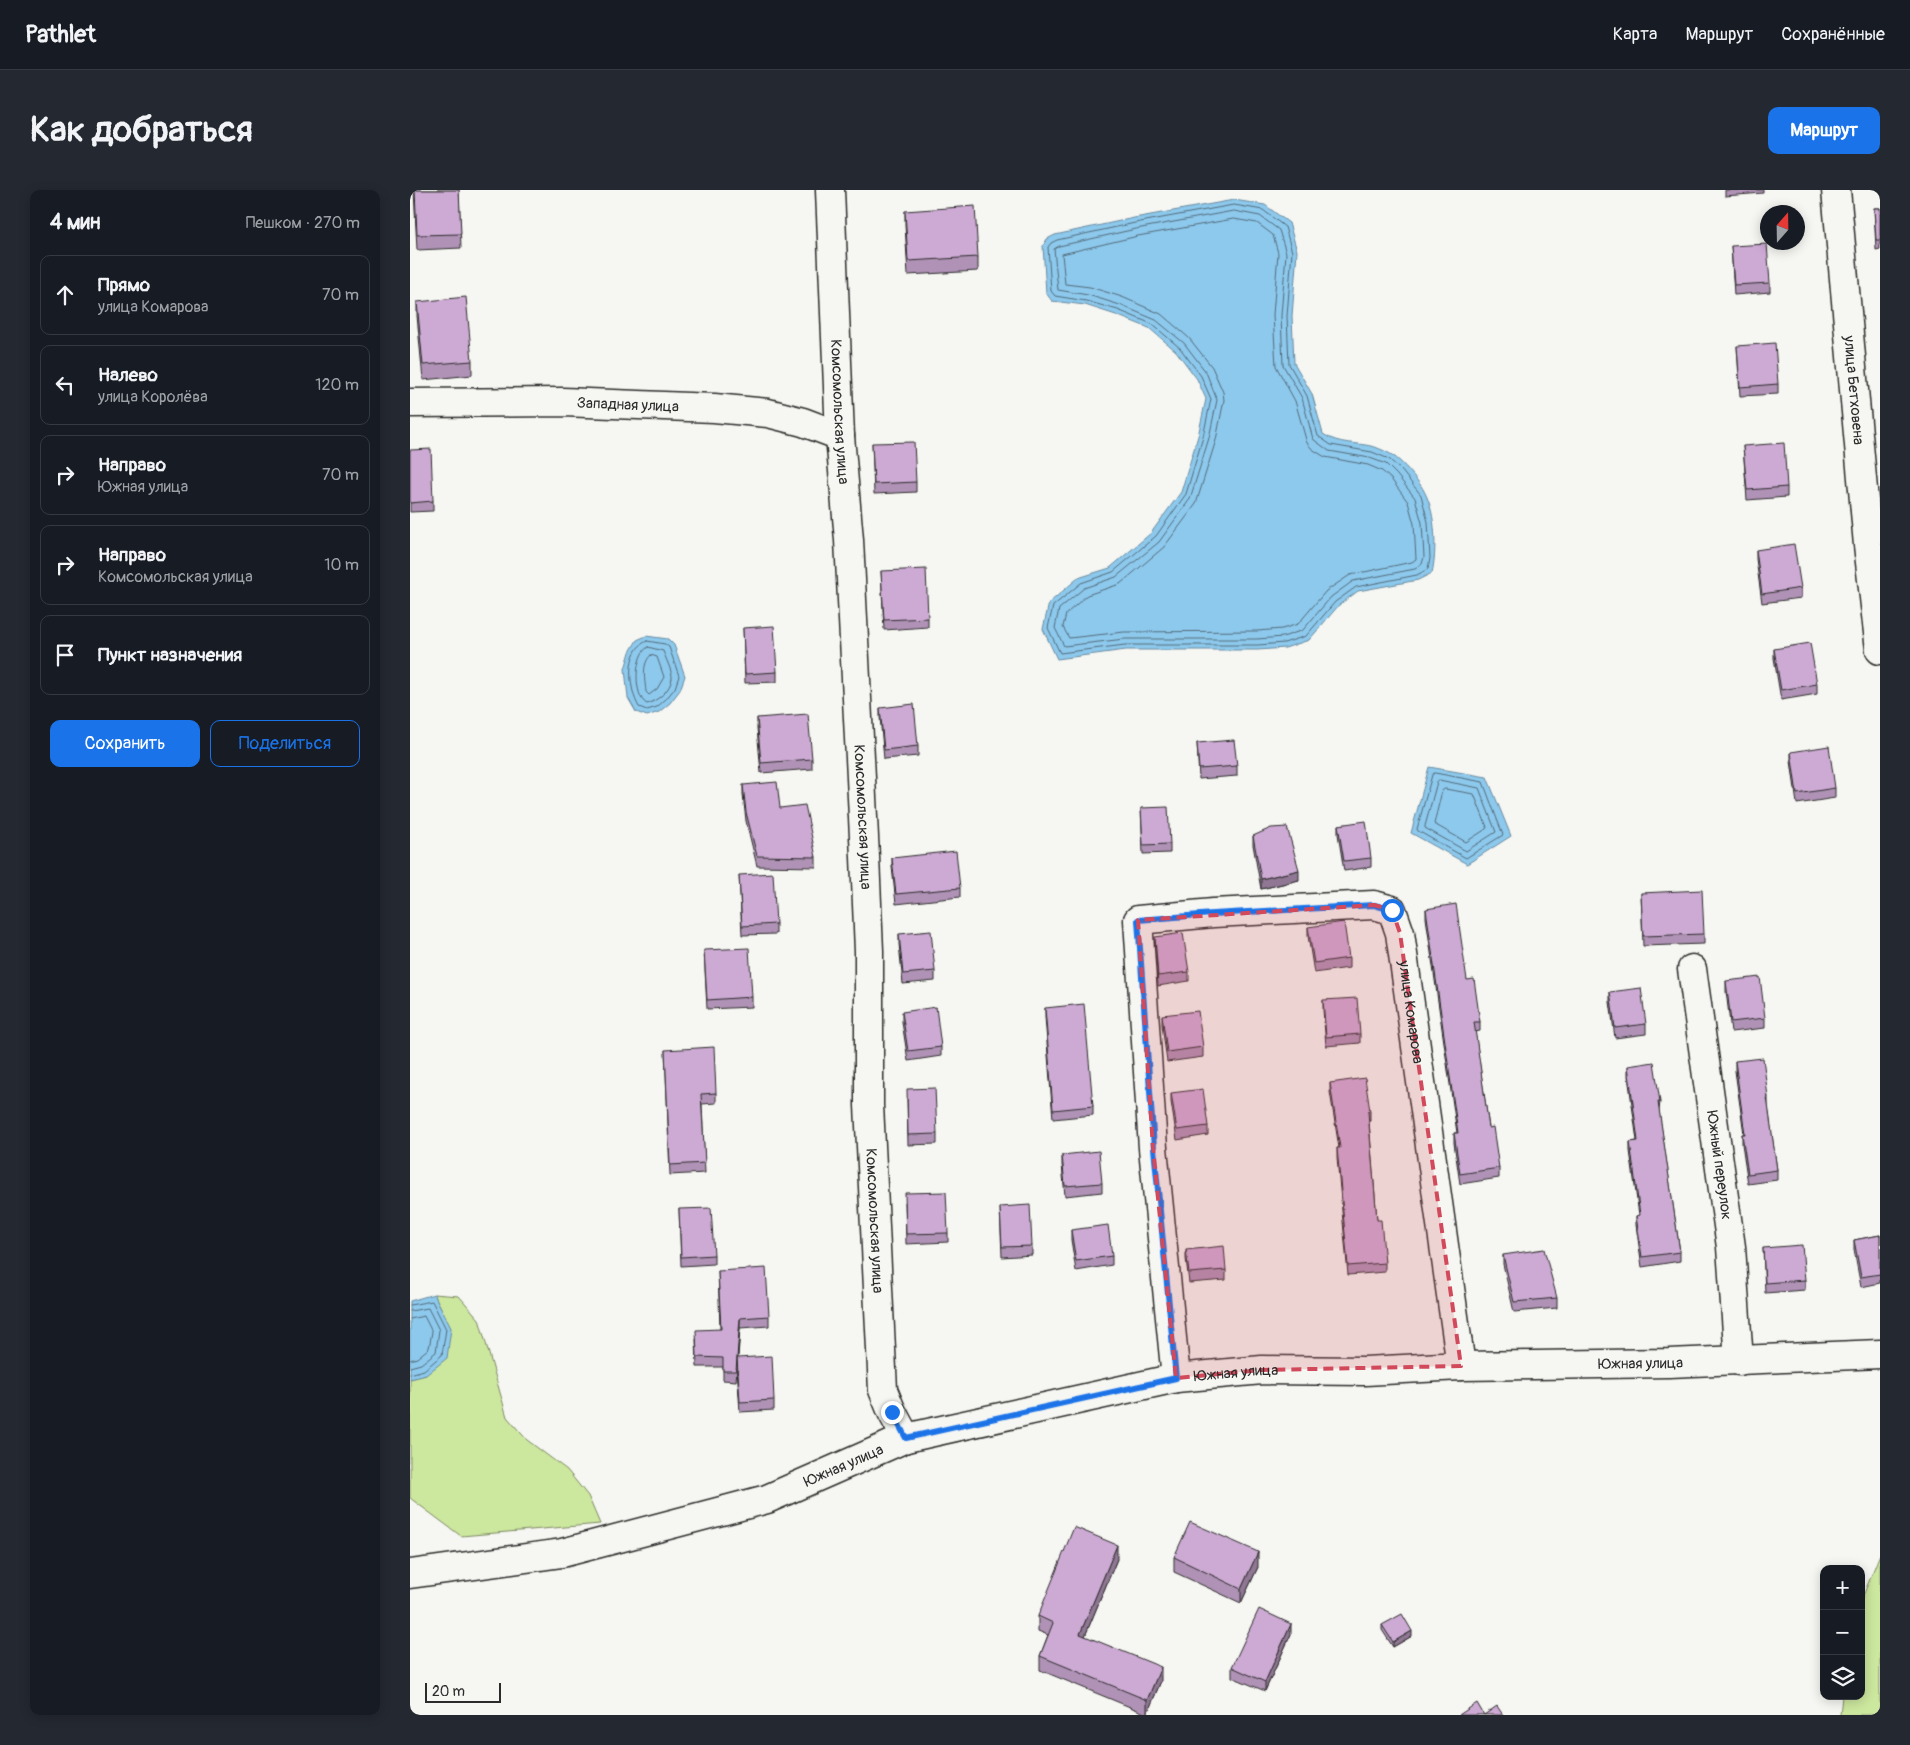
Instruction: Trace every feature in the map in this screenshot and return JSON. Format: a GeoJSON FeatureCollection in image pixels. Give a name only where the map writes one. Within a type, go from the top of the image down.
{"type":"FeatureCollection","features":[{"type":"Feature","properties":{"kind":"street","name":"Комсомольская улица"},"geometry":{"type":"LineString","coordinates":[[830,190],[840,436],[849,550],[865,857],[869,951],[869,1105],[883,1390],[906,1438]]}},
{"type":"Feature","properties":{"kind":"street","name":"улица Бетховена"},"geometry":{"type":"LineString","coordinates":[[1836,190],[1868,545],[1880,650]]}},
{"type":"Feature","properties":{"kind":"street","name":"Западная улица"},"geometry":{"type":"LineString","coordinates":[[410,403],[563,402],[714,408],[768,413],[803,422],[840,436]]}},
{"type":"Feature","properties":{"kind":"street","name":"улица Комарова"},"geometry":{"type":"LineString","coordinates":[[1176,1378],[1154,1148],[1138,920],[1374,905],[1392,910],[1400,934],[1461,1366]]}},
{"type":"Feature","properties":{"kind":"street","name":"Южный переулок"},"geometry":{"type":"LineString","coordinates":[[1692,969],[1731,1247],[1739,1361]]}},
{"type":"Feature","properties":{"kind":"street","name":"Южная улица"},"geometry":{"type":"LineString","coordinates":[[410,1574],[562,1553],[767,1499],[906,1438],[1176,1378],[1262,1370],[1365,1371],[1461,1366],[1739,1361],[1880,1354]]}},
{"type":"Feature","properties":{"kind":"highlighted area"},"geometry":{"type":"Polygon","coordinates":[[[1374,905],[1392,910],[1400,933],[1461,1366],[1262,1370],[1176,1378],[1153,1148],[1138,920],[1374,905]]]}},
{"type":"Feature","properties":{"kind":"green space"},"geometry":{"type":"Polygon","coordinates":[[[434,1294],[459,1296],[479,1319],[507,1417],[527,1440],[567,1470],[588,1496],[600,1524],[461,1536],[410,1498],[410,1379],[426,1375],[442,1310],[434,1294]]]}},
{"type":"Feature","properties":{"kind":"green space"},"geometry":{"type":"Polygon","coordinates":[[[1880,1554],[1880,1715],[1840,1715],[1842,1700],[1865,1700],[1865,1591],[1880,1554]]]}},
{"type":"Feature","properties":{"kind":"water"},"geometry":{"type":"Polygon","coordinates":[[[1234,200],[1265,205],[1289,223],[1297,251],[1292,316],[1294,363],[1312,394],[1323,434],[1342,442],[1368,445],[1386,452],[1401,462],[1415,478],[1429,502],[1433,522],[1435,554],[1432,573],[1418,580],[1358,591],[1339,605],[1309,640],[1285,648],[1258,650],[1126,650],[1057,659],[1043,629],[1049,603],[1078,578],[1110,568],[1151,533],[1181,492],[1198,436],[1206,399],[1197,379],[1176,351],[1149,328],[1085,305],[1052,301],[1046,293],[1043,246],[1047,239],[1055,235],[1134,218],[1234,200]]]}},
{"type":"Feature","properties":{"kind":"water"},"geometry":{"type":"Polygon","coordinates":[[[646,636],[668,639],[674,645],[685,676],[680,690],[670,703],[659,712],[647,716],[636,712],[628,698],[625,669],[630,652],[637,640],[646,636]]]}},
{"type":"Feature","properties":{"kind":"water"},"geometry":{"type":"Polygon","coordinates":[[[1429,767],[1487,777],[1511,836],[1467,864],[1411,833],[1429,767]]]}},
{"type":"Feature","properties":{"kind":"water"},"geometry":{"type":"Polygon","coordinates":[[[434,1294],[451,1328],[447,1358],[426,1375],[410,1379],[410,1301],[434,1294]]]}},
{"type":"Feature","properties":{"kind":"building"},"geometry":{"type":"Polygon","coordinates":[[[415,190],[459,190],[461,234],[417,235],[415,190]]]}},
{"type":"Feature","properties":{"kind":"building"},"geometry":{"type":"Polygon","coordinates":[[[975,206],[978,257],[908,261],[905,211],[975,206]]]}},
{"type":"Feature","properties":{"kind":"building"},"geometry":{"type":"Polygon","coordinates":[[[1874,208],[1880,208],[1880,240],[1876,240],[1874,208]]]}},
{"type":"Feature","properties":{"kind":"building"},"geometry":{"type":"Polygon","coordinates":[[[1760,244],[1760,250],[1767,250],[1770,283],[1734,285],[1731,246],[1760,244]]]}},
{"type":"Feature","properties":{"kind":"building"},"geometry":{"type":"Polygon","coordinates":[[[466,297],[472,361],[423,365],[417,302],[466,297]]]}},
{"type":"Feature","properties":{"kind":"building"},"geometry":{"type":"Polygon","coordinates":[[[1775,343],[1778,384],[1740,387],[1737,346],[1775,343]]]}},
{"type":"Feature","properties":{"kind":"building"},"geometry":{"type":"Polygon","coordinates":[[[914,442],[916,482],[874,484],[872,443],[914,442]]]}},
{"type":"Feature","properties":{"kind":"building"},"geometry":{"type":"Polygon","coordinates":[[[1784,443],[1787,487],[1747,490],[1743,446],[1784,443]]]}},
{"type":"Feature","properties":{"kind":"building"},"geometry":{"type":"Polygon","coordinates":[[[431,449],[433,501],[410,503],[410,450],[431,449]]]}},
{"type":"Feature","properties":{"kind":"building"},"geometry":{"type":"Polygon","coordinates":[[[1794,544],[1801,588],[1762,594],[1756,550],[1794,544]]]}},
{"type":"Feature","properties":{"kind":"building"},"geometry":{"type":"Polygon","coordinates":[[[926,569],[928,618],[884,620],[881,571],[926,569]]]}},
{"type":"Feature","properties":{"kind":"building"},"geometry":{"type":"Polygon","coordinates":[[[774,626],[777,672],[745,674],[743,628],[774,626]]]}},
{"type":"Feature","properties":{"kind":"building"},"geometry":{"type":"Polygon","coordinates":[[[1810,643],[1817,684],[1781,690],[1774,649],[1810,643]]]}},
{"type":"Feature","properties":{"kind":"building"},"geometry":{"type":"Polygon","coordinates":[[[914,704],[918,746],[884,750],[880,708],[914,704]]]}},
{"type":"Feature","properties":{"kind":"building"},"geometry":{"type":"Polygon","coordinates":[[[808,714],[812,759],[761,763],[757,718],[808,714]]]}},
{"type":"Feature","properties":{"kind":"building"},"geometry":{"type":"Polygon","coordinates":[[[1234,740],[1237,766],[1199,769],[1197,743],[1234,740]]]}},
{"type":"Feature","properties":{"kind":"building"},"geometry":{"type":"Polygon","coordinates":[[[1829,746],[1835,788],[1797,794],[1791,752],[1829,746]]]}},
{"type":"Feature","properties":{"kind":"building"},"geometry":{"type":"Polygon","coordinates":[[[777,782],[780,808],[805,805],[816,857],[757,856],[746,812],[743,785],[777,782]]]}},
{"type":"Feature","properties":{"kind":"building"},"geometry":{"type":"Polygon","coordinates":[[[1168,807],[1170,844],[1143,845],[1141,808],[1168,807]]]}},
{"type":"Feature","properties":{"kind":"building"},"geometry":{"type":"Polygon","coordinates":[[[1366,821],[1371,858],[1344,861],[1338,825],[1366,821]]]}},
{"type":"Feature","properties":{"kind":"building"},"geometry":{"type":"Polygon","coordinates":[[[1287,827],[1299,870],[1261,879],[1253,836],[1271,828],[1287,827]]]}},
{"type":"Feature","properties":{"kind":"building"},"geometry":{"type":"Polygon","coordinates":[[[956,851],[960,888],[896,894],[892,858],[956,851]]]}},
{"type":"Feature","properties":{"kind":"building"},"geometry":{"type":"Polygon","coordinates":[[[773,873],[776,924],[742,926],[739,875],[773,873]]]}},
{"type":"Feature","properties":{"kind":"building"},"geometry":{"type":"Polygon","coordinates":[[[1702,890],[1704,934],[1643,936],[1641,893],[1702,890]]]}},
{"type":"Feature","properties":{"kind":"building"},"geometry":{"type":"Polygon","coordinates":[[[1456,904],[1467,980],[1474,979],[1480,1022],[1474,1022],[1489,1128],[1493,1127],[1499,1168],[1460,1174],[1454,1133],[1458,1133],[1426,909],[1456,904]]]}},
{"type":"Feature","properties":{"kind":"building"},"geometry":{"type":"Polygon","coordinates":[[[1344,922],[1349,958],[1314,963],[1308,927],[1344,922]]]}},
{"type":"Feature","properties":{"kind":"building"},"geometry":{"type":"Polygon","coordinates":[[[931,931],[935,971],[903,974],[899,934],[931,931]]]}},
{"type":"Feature","properties":{"kind":"building"},"geometry":{"type":"Polygon","coordinates":[[[1183,933],[1189,972],[1158,976],[1155,937],[1183,933]]]}},
{"type":"Feature","properties":{"kind":"building"},"geometry":{"type":"Polygon","coordinates":[[[749,948],[752,997],[707,1000],[704,950],[749,948]]]}},
{"type":"Feature","properties":{"kind":"building"},"geometry":{"type":"Polygon","coordinates":[[[1760,977],[1765,1018],[1731,1022],[1726,981],[1760,977]]]}},
{"type":"Feature","properties":{"kind":"building"},"geometry":{"type":"Polygon","coordinates":[[[1641,988],[1646,1024],[1615,1028],[1610,992],[1641,988]]]}},
{"type":"Feature","properties":{"kind":"building"},"geometry":{"type":"Polygon","coordinates":[[[1357,998],[1360,1034],[1326,1037],[1323,1000],[1357,998]]]}},
{"type":"Feature","properties":{"kind":"building"},"geometry":{"type":"Polygon","coordinates":[[[1084,1004],[1093,1106],[1053,1110],[1045,1008],[1084,1004]]]}},
{"type":"Feature","properties":{"kind":"building"},"geometry":{"type":"Polygon","coordinates":[[[936,1007],[941,1047],[908,1051],[902,1012],[936,1007]]]}},
{"type":"Feature","properties":{"kind":"building"},"geometry":{"type":"Polygon","coordinates":[[[1198,1011],[1203,1047],[1167,1052],[1162,1015],[1198,1011]]]}},
{"type":"Feature","properties":{"kind":"building"},"geometry":{"type":"Polygon","coordinates":[[[714,1047],[716,1093],[701,1094],[705,1163],[670,1165],[665,1050],[714,1047]]]}},
{"type":"Feature","properties":{"kind":"building"},"geometry":{"type":"Polygon","coordinates":[[[1763,1058],[1777,1170],[1748,1174],[1742,1134],[1745,1134],[1735,1061],[1763,1058]]]}},
{"type":"Feature","properties":{"kind":"building"},"geometry":{"type":"Polygon","coordinates":[[[1654,1062],[1680,1252],[1642,1257],[1636,1216],[1640,1215],[1630,1142],[1638,1141],[1628,1066],[1654,1062]]]}},
{"type":"Feature","properties":{"kind":"building"},"geometry":{"type":"Polygon","coordinates":[[[1365,1078],[1370,1111],[1368,1112],[1377,1220],[1381,1220],[1385,1263],[1348,1266],[1337,1148],[1340,1148],[1330,1083],[1365,1078]]]}},
{"type":"Feature","properties":{"kind":"building"},"geometry":{"type":"Polygon","coordinates":[[[935,1088],[937,1134],[908,1135],[907,1089],[935,1088]]]}},
{"type":"Feature","properties":{"kind":"building"},"geometry":{"type":"Polygon","coordinates":[[[1203,1089],[1208,1126],[1177,1130],[1171,1093],[1203,1089]]]}},
{"type":"Feature","properties":{"kind":"building"},"geometry":{"type":"Polygon","coordinates":[[[1099,1151],[1102,1183],[1065,1186],[1062,1155],[1099,1151]]]}},
{"type":"Feature","properties":{"kind":"building"},"geometry":{"type":"Polygon","coordinates":[[[946,1192],[948,1233],[906,1234],[905,1193],[946,1192]]]}},
{"type":"Feature","properties":{"kind":"building"},"geometry":{"type":"Polygon","coordinates":[[[1030,1205],[1032,1246],[1002,1247],[1000,1207],[1030,1205]]]}},
{"type":"Feature","properties":{"kind":"building"},"geometry":{"type":"Polygon","coordinates":[[[711,1208],[714,1255],[681,1257],[679,1209],[711,1208]]]}},
{"type":"Feature","properties":{"kind":"building"},"geometry":{"type":"Polygon","coordinates":[[[1108,1225],[1112,1256],[1076,1261],[1071,1230],[1108,1225]]]}},
{"type":"Feature","properties":{"kind":"building"},"geometry":{"type":"Polygon","coordinates":[[[1880,1235],[1880,1274],[1861,1277],[1854,1240],[1880,1235]]]}},
{"type":"Feature","properties":{"kind":"building"},"geometry":{"type":"Polygon","coordinates":[[[1802,1245],[1805,1280],[1765,1283],[1763,1248],[1802,1245]]]}},
{"type":"Feature","properties":{"kind":"building"},"geometry":{"type":"Polygon","coordinates":[[[1224,1246],[1226,1270],[1189,1273],[1186,1250],[1224,1246]]]}},
{"type":"Feature","properties":{"kind":"building"},"geometry":{"type":"Polygon","coordinates":[[[1544,1249],[1557,1298],[1514,1302],[1503,1255],[1544,1249]]]}},
{"type":"Feature","properties":{"kind":"building"},"geometry":{"type":"Polygon","coordinates":[[[766,1268],[769,1316],[740,1318],[736,1371],[723,1371],[723,1358],[697,1357],[696,1330],[721,1329],[718,1271],[766,1268]]]}},
{"type":"Feature","properties":{"kind":"building"},"geometry":{"type":"Polygon","coordinates":[[[772,1356],[774,1400],[740,1402],[737,1358],[772,1356]]]}},
{"type":"Feature","properties":{"kind":"building"},"geometry":{"type":"Polygon","coordinates":[[[1190,1522],[1258,1552],[1241,1589],[1174,1557],[1190,1522]]]}},
{"type":"Feature","properties":{"kind":"building"},"geometry":{"type":"Polygon","coordinates":[[[1074,1527],[1117,1545],[1080,1634],[1161,1667],[1147,1700],[1040,1656],[1053,1623],[1038,1616],[1074,1527]]]}},
{"type":"Feature","properties":{"kind":"building"},"geometry":{"type":"Polygon","coordinates":[[[1259,1609],[1291,1624],[1265,1682],[1232,1667],[1259,1609]]]}},
{"type":"Feature","properties":{"kind":"building"},"geometry":{"type":"Polygon","coordinates":[[[1402,1614],[1412,1631],[1393,1642],[1382,1625],[1402,1614]]]}},
{"type":"Feature","properties":{"kind":"building"},"geometry":{"type":"Polygon","coordinates":[[[1477,1703],[1484,1715],[1459,1715],[1477,1703]]]}},
{"type":"Feature","properties":{"kind":"building"},"geometry":{"type":"Polygon","coordinates":[[[1497,1706],[1503,1715],[1484,1715],[1497,1706]]]}},
{"type":"Feature","properties":{"kind":"route"},"geometry":{"type":"LineString","coordinates":[[892,1412],[906,1438],[1176,1378],[1154,1148],[1138,920],[1374,905],[1392,910]]}}]}
